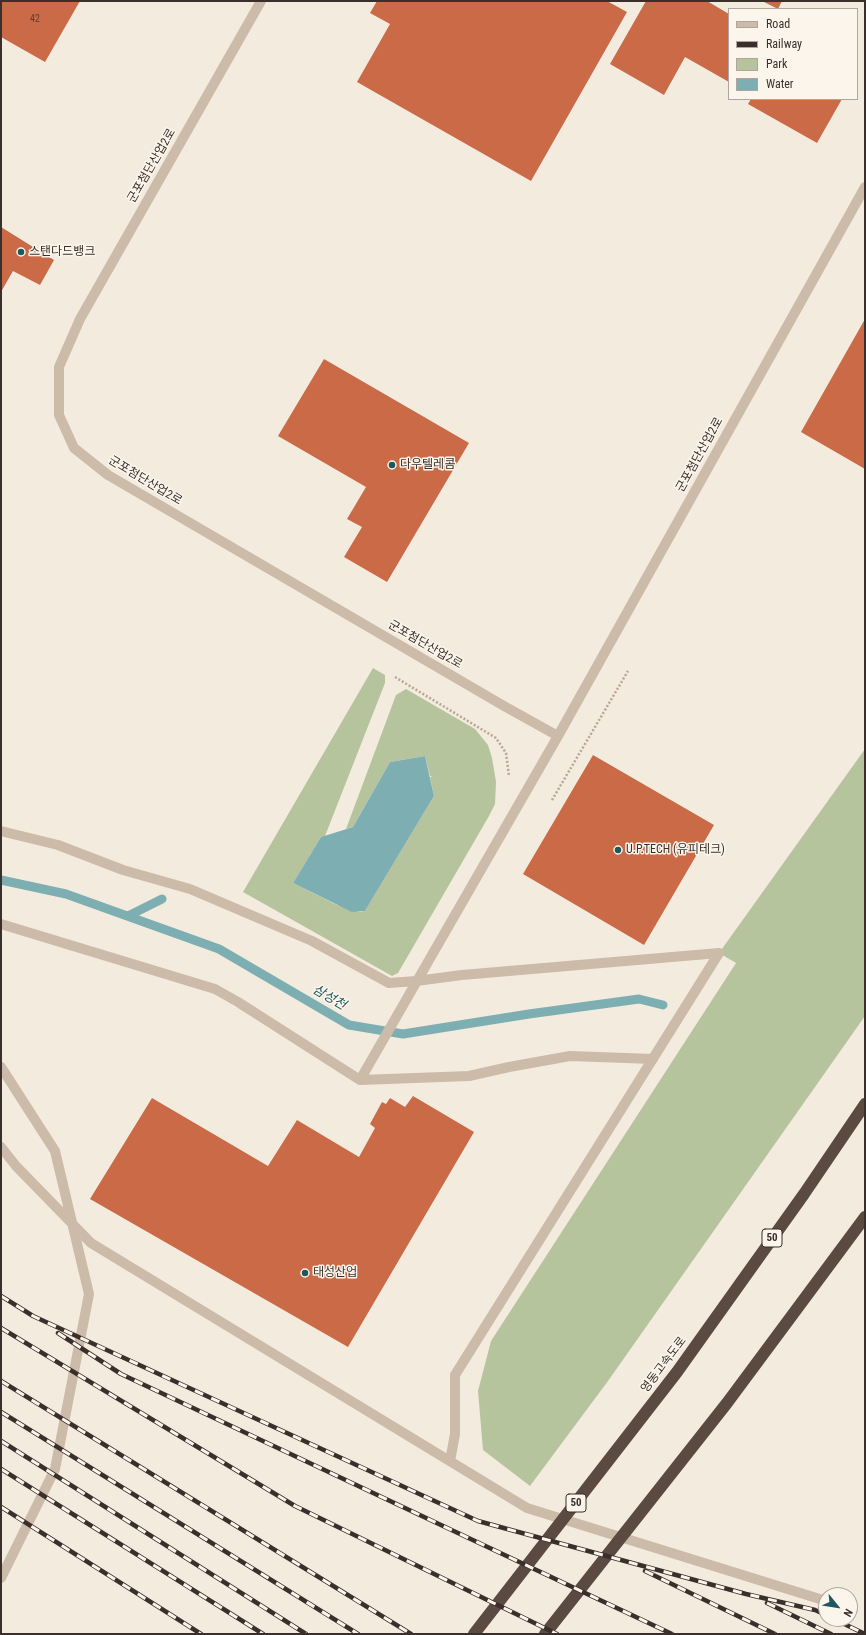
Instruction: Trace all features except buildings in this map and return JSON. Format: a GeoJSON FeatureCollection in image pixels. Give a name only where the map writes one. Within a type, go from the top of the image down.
{"type":"FeatureCollection","features":[{"type":"Feature","properties":{"kind":"highway","name":"영동고속도로"},"geometry":{"type":"LineString","coordinates":[[474,1634],[677,1372],[804,1194],[865,1104]]}},
{"type":"Feature","properties":{"kind":"highway"},"geometry":{"type":"LineString","coordinates":[[545,1634],[726,1403],[865,1217]]}},
{"type":"Feature","properties":{"kind":"street","name":"군포첨단산업2로"},"geometry":{"type":"LineString","coordinates":[[261,1],[80,319],[59,368],[59,416],[74,448],[108,475],[558,736]]}},
{"type":"Feature","properties":{"kind":"street","name":"군포첨단산업2로"},"geometry":{"type":"LineString","coordinates":[[360,1080],[558,736],[865,187]]}},
{"type":"Feature","properties":{"kind":"street"},"geometry":{"type":"LineString","coordinates":[[1,831],[58,845],[123,870],[190,889],[312,941],[389,983],[462,975],[719,954],[455,1375],[454,1434],[450,1461]]}},
{"type":"Feature","properties":{"kind":"street"},"geometry":{"type":"LineString","coordinates":[[1,924],[215,989],[238,1002],[360,1080],[469,1076],[570,1056],[653,1058]]}},
{"type":"Feature","properties":{"kind":"street"},"geometry":{"type":"LineString","coordinates":[[1,1067],[55,1151],[89,1294],[55,1468],[1,1578]]}},
{"type":"Feature","properties":{"kind":"street"},"geometry":{"type":"LineString","coordinates":[[1,1147],[16,1166],[91,1243],[527,1508],[818,1598]]}},
{"type":"Feature","properties":{"kind":"path"},"geometry":{"type":"LineString","coordinates":[[552,800],[628,671]]}},
{"type":"Feature","properties":{"kind":"path"},"geometry":{"type":"LineString","coordinates":[[395,677],[496,738],[506,753],[509,776]]}},
{"type":"Feature","properties":{"kind":"green space"},"geometry":{"type":"Polygon","coordinates":[[[373,668],[385,675],[385,683],[325,836],[321,837],[293,883],[337,905],[360,912],[365,911],[434,796],[430,777],[433,776],[430,776],[425,756],[390,762],[353,827],[346,829],[396,695],[406,689],[475,729],[488,745],[496,782],[495,804],[489,816],[398,973],[392,976],[243,892],[373,668]]]}},
{"type":"Feature","properties":{"kind":"green space"},"geometry":{"type":"Polygon","coordinates":[[[865,749],[865,1016],[608,1381],[530,1486],[483,1450],[478,1391],[491,1341],[736,963],[719,953],[865,749]]]}},
{"type":"Feature","properties":{"kind":"water"},"geometry":{"type":"Polygon","coordinates":[[[425,756],[434,796],[365,911],[352,912],[293,883],[321,837],[353,827],[390,762],[425,756]]]}},
{"type":"Feature","properties":{"kind":"waterway","name":"삼성천"},"geometry":{"type":"LineString","coordinates":[[1,880],[66,894],[219,949],[349,1025],[403,1034],[529,1014],[639,999],[663,1005]]}},
{"type":"Feature","properties":{"kind":"waterway"},"geometry":{"type":"LineString","coordinates":[[128,916],[162,899]]}},
{"type":"Feature","properties":{"kind":"railway"},"geometry":{"type":"LineString","coordinates":[[1,1296],[33,1316],[478,1521],[746,1594],[818,1611]]}},
{"type":"Feature","properties":{"kind":"railway"},"geometry":{"type":"LineString","coordinates":[[1,1328],[295,1506],[557,1634]]}},
{"type":"Feature","properties":{"kind":"railway"},"geometry":{"type":"LineString","coordinates":[[58,1333],[121,1374],[672,1634]]}},
{"type":"Feature","properties":{"kind":"railway"},"geometry":{"type":"LineString","coordinates":[[1,1381],[411,1634]]}},
{"type":"Feature","properties":{"kind":"railway"},"geometry":{"type":"LineString","coordinates":[[1,1412],[358,1634]]}},
{"type":"Feature","properties":{"kind":"railway"},"geometry":{"type":"LineString","coordinates":[[1,1441],[306,1634]]}},
{"type":"Feature","properties":{"kind":"railway"},"geometry":{"type":"LineString","coordinates":[[1,1469],[263,1634]]}},
{"type":"Feature","properties":{"kind":"railway"},"geometry":{"type":"LineString","coordinates":[[1,1507],[201,1634]]}},
{"type":"Feature","properties":{"kind":"railway"},"geometry":{"type":"LineString","coordinates":[[645,1571],[775,1634]]}},
{"type":"Feature","properties":{"kind":"railway"},"geometry":{"type":"LineString","coordinates":[[767,1603],[831,1634]]}},
{"type":"Feature","properties":{"kind":"railway"},"geometry":{"type":"LineString","coordinates":[[851,1627],[865,1634]]}},
{"type":"Feature","properties":{"kind":"place","name":"스탠다드뱅크"},"geometry":{"type":"Point","coordinates":[21,252]}},
{"type":"Feature","properties":{"kind":"place","name":"다우텔레콤"},"geometry":{"type":"Point","coordinates":[392,465]}},
{"type":"Feature","properties":{"kind":"place","name":"U.P.TECH (유피테크)"},"geometry":{"type":"Point","coordinates":[618,850]}},
{"type":"Feature","properties":{"kind":"place","name":"태성산업"},"geometry":{"type":"Point","coordinates":[305,1273]}}]}
